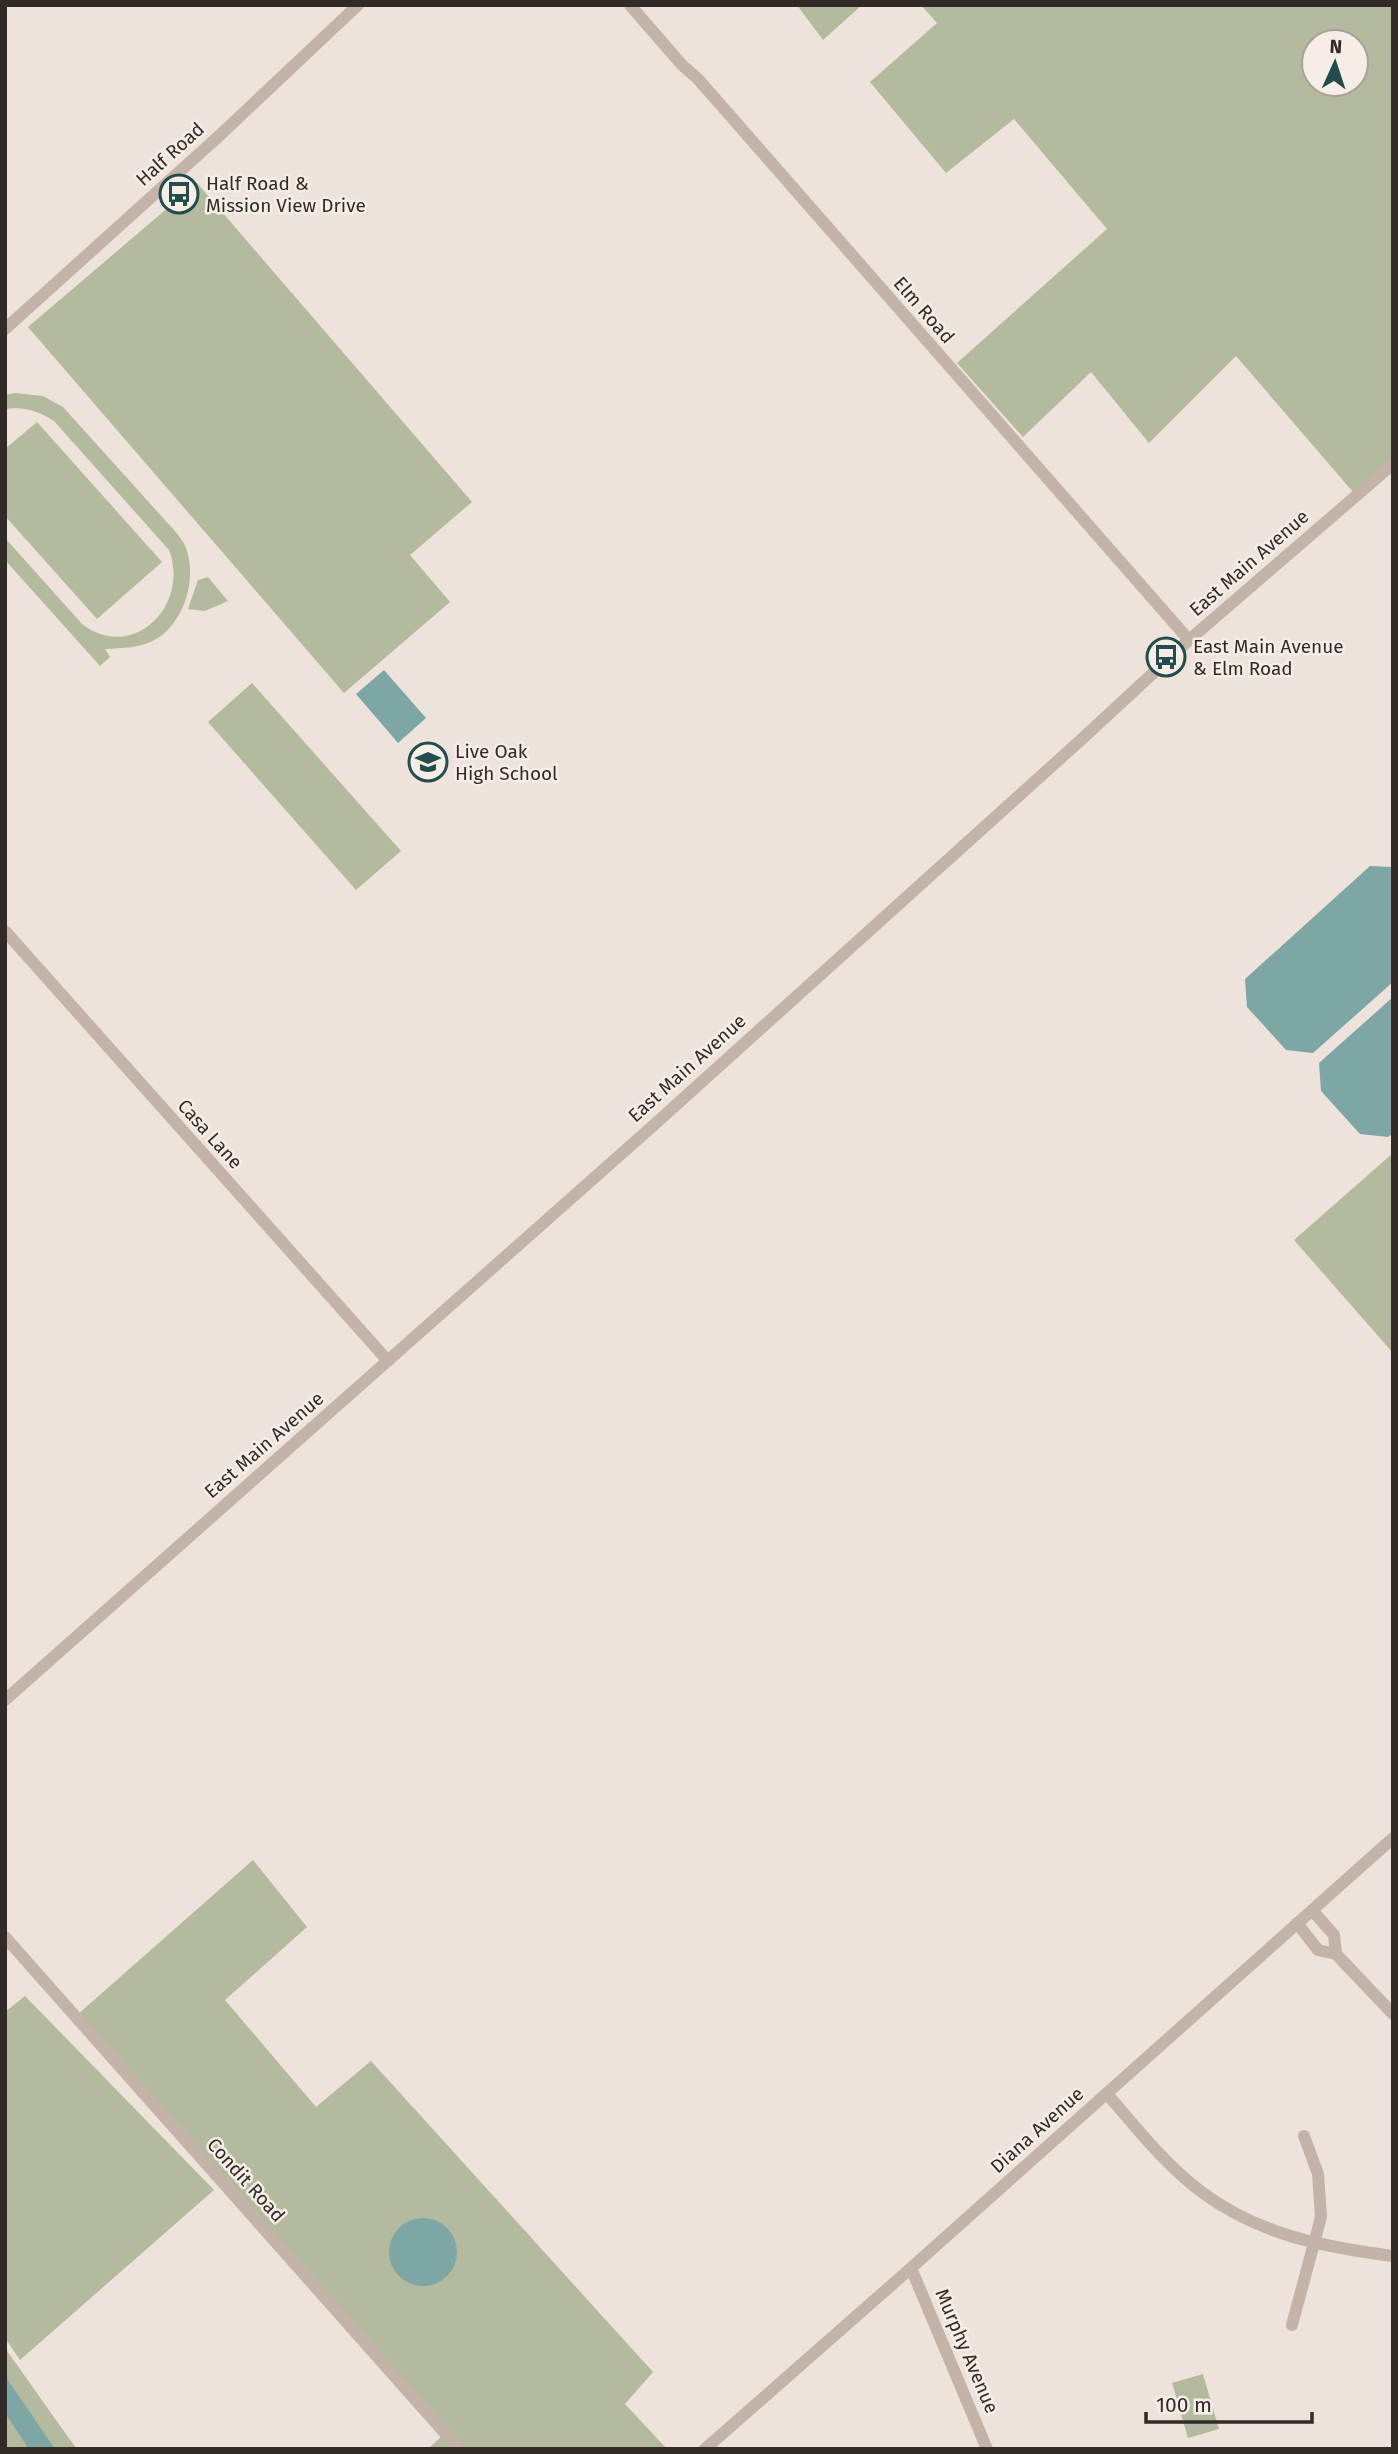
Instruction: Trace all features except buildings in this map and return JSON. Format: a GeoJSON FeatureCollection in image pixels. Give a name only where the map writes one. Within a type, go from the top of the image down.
{"type":"FeatureCollection","features":[{"type":"Feature","properties":{"kind":"street","name":"Half Road"},"geometry":{"type":"LineString","coordinates":[[5,328],[209,145],[358,5]]}},
{"type":"Feature","properties":{"kind":"street","name":"Elm Road"},"geometry":{"type":"LineString","coordinates":[[630,5],[682,65],[698,79],[1189,640]]}},
{"type":"Feature","properties":{"kind":"street","name":"East Main Avenue"},"geometry":{"type":"LineString","coordinates":[[5,1700],[931,876],[1189,640],[1393,464]]}},
{"type":"Feature","properties":{"kind":"street","name":"Casa Lane"},"geometry":{"type":"LineString","coordinates":[[5,931],[388,1361]]}},
{"type":"Feature","properties":{"kind":"street","name":"Diana Avenue"},"geometry":{"type":"LineString","coordinates":[[705,2449],[1393,1838]]}},
{"type":"Feature","properties":{"kind":"street"},"geometry":{"type":"LineString","coordinates":[[1312,1910],[1334,1935],[1336,1954]]}},
{"type":"Feature","properties":{"kind":"street"},"geometry":{"type":"LineString","coordinates":[[1297,1923],[1318,1951],[1336,1954],[1393,2014]]}},
{"type":"Feature","properties":{"kind":"street","name":"Condit Road"},"geometry":{"type":"LineString","coordinates":[[5,1937],[458,2449]]}},
{"type":"Feature","properties":{"kind":"street"},"geometry":{"type":"LineString","coordinates":[[1107,2094],[1158,2152],[1202,2192],[1241,2217],[1275,2232],[1315,2244],[1393,2256]]}},
{"type":"Feature","properties":{"kind":"street"},"geometry":{"type":"LineString","coordinates":[[1292,2325],[1321,2217],[1318,2174],[1304,2136]]}},
{"type":"Feature","properties":{"kind":"street","name":"Murphy Avenue"},"geometry":{"type":"LineString","coordinates":[[911,2268],[987,2449]]}},
{"type":"Feature","properties":{"kind":"green space"},"geometry":{"type":"Polygon","coordinates":[[[797,5],[862,5],[823,40],[797,5]]]}},
{"type":"Feature","properties":{"kind":"green space"},"geometry":{"type":"Polygon","coordinates":[[[921,5],[1393,5],[1393,457],[1353,492],[1236,356],[1149,443],[1091,372],[1023,437],[957,363],[1107,229],[1014,119],[946,173],[870,82],[937,23],[921,5]]]}},
{"type":"Feature","properties":{"kind":"green space"},"geometry":{"type":"Polygon","coordinates":[[[197,183],[472,502],[410,555],[450,602],[344,693],[28,327],[197,183]]]}},
{"type":"Feature","properties":{"kind":"green space"},"geometry":{"type":"Polygon","coordinates":[[[15,393],[43,396],[63,407],[174,530],[186,548],[189,585],[182,610],[175,621],[158,638],[146,644],[105,649],[110,657],[100,666],[5,560],[5,538],[83,625],[102,635],[121,636],[139,632],[153,622],[165,607],[172,590],[173,570],[169,550],[54,421],[31,410],[5,409],[5,395],[15,393]]]}},
{"type":"Feature","properties":{"kind":"green space"},"geometry":{"type":"Polygon","coordinates":[[[37,422],[162,562],[97,619],[5,516],[5,449],[37,422]]]}},
{"type":"Feature","properties":{"kind":"green space"},"geometry":{"type":"Polygon","coordinates":[[[208,577],[228,601],[205,611],[188,609],[198,580],[208,577]]]}},
{"type":"Feature","properties":{"kind":"green space"},"geometry":{"type":"Polygon","coordinates":[[[252,683],[401,851],[356,890],[208,722],[252,683]]]}},
{"type":"Feature","properties":{"kind":"green space"},"geometry":{"type":"Polygon","coordinates":[[[1393,1153],[1393,1353],[1294,1240],[1393,1153]]]}},
{"type":"Feature","properties":{"kind":"green space"},"geometry":{"type":"Polygon","coordinates":[[[253,1860],[307,1927],[225,2000],[316,2107],[371,2061],[653,2372],[625,2404],[667,2449],[428,2449],[445,2433],[77,2015],[253,1860]]]}},
{"type":"Feature","properties":{"kind":"green space"},"geometry":{"type":"Polygon","coordinates":[[[25,1996],[214,2190],[20,2360],[5,2338],[5,2012],[25,1996]]]}},
{"type":"Feature","properties":{"kind":"green space"},"geometry":{"type":"Polygon","coordinates":[[[5,2348],[68,2437],[77,2449],[5,2449],[5,2348]]]}},
{"type":"Feature","properties":{"kind":"green space"},"geometry":{"type":"Polygon","coordinates":[[[1203,2374],[1219,2429],[1188,2438],[1172,2383],[1203,2374]]]}},
{"type":"Feature","properties":{"kind":"water"},"geometry":{"type":"Polygon","coordinates":[[[384,670],[426,718],[398,743],[356,694],[384,670]]]}},
{"type":"Feature","properties":{"kind":"water"},"geometry":{"type":"Polygon","coordinates":[[[1370,866],[1393,867],[1393,982],[1313,1053],[1286,1050],[1247,1007],[1245,979],[1370,866]]]}},
{"type":"Feature","properties":{"kind":"water"},"geometry":{"type":"Polygon","coordinates":[[[1393,997],[1393,1133],[1388,1137],[1360,1134],[1321,1091],[1319,1063],[1393,997]]]}},
{"type":"Feature","properties":{"kind":"water"},"geometry":{"type":"Polygon","coordinates":[[[416,2218],[430,2218],[442,2223],[452,2233],[457,2252],[452,2271],[442,2281],[430,2286],[416,2286],[404,2281],[394,2271],[389,2259],[389,2245],[394,2233],[404,2223],[416,2218]]]}},
{"type":"Feature","properties":{"kind":"water"},"geometry":{"type":"Polygon","coordinates":[[[5,2376],[55,2449],[29,2449],[5,2413],[5,2376]]]}},
{"type":"Feature","properties":{"kind":"place","name":"Half Road & Mission View Drive"},"geometry":{"type":"Point","coordinates":[179,194]}},
{"type":"Feature","properties":{"kind":"place","name":"East Main Avenue & Elm Road"},"geometry":{"type":"Point","coordinates":[1166,657]}},
{"type":"Feature","properties":{"kind":"place","name":"Live Oak High School"},"geometry":{"type":"Point","coordinates":[428,762]}}]}
